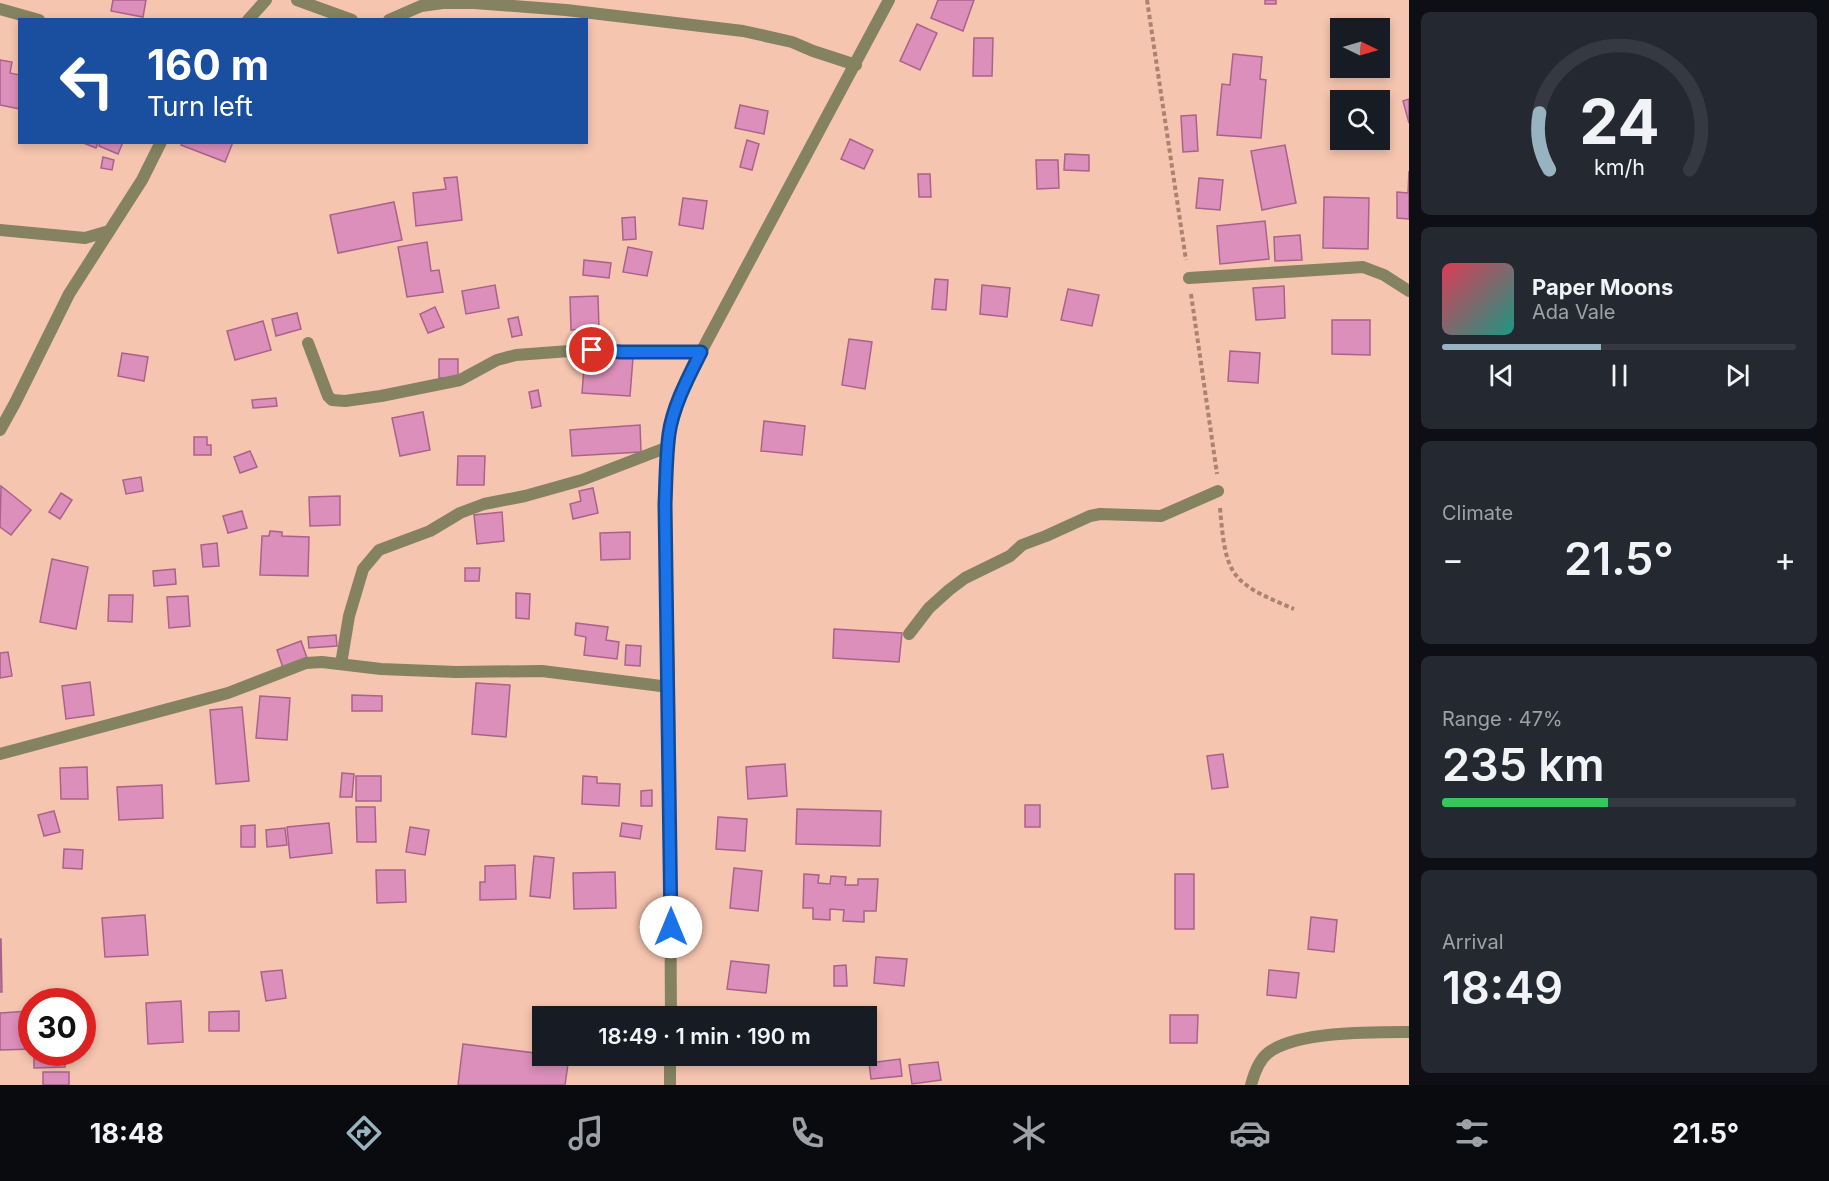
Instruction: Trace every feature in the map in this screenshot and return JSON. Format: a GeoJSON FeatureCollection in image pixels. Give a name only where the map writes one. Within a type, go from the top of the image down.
{"type":"FeatureCollection","features":[{"type":"Feature","properties":{"kind":"street"},"geometry":{"type":"LineString","coordinates":[[250,18],[266,0]]}},
{"type":"Feature","properties":{"kind":"street"},"geometry":{"type":"LineString","coordinates":[[297,0],[346,18]]}},
{"type":"Feature","properties":{"kind":"street"},"geometry":{"type":"LineString","coordinates":[[670,1006],[669,687],[665,504],[669,433],[683,387],[889,0]]}},
{"type":"Feature","properties":{"kind":"street"},"geometry":{"type":"LineString","coordinates":[[394,18],[421,6],[443,3],[566,10],[743,31],[792,42],[856,64]]}},
{"type":"Feature","properties":{"kind":"street"},"geometry":{"type":"LineString","coordinates":[[0,9],[32,18]]}},
{"type":"Feature","properties":{"kind":"street"},"geometry":{"type":"LineString","coordinates":[[0,430],[69,294],[142,180],[160,144]]}},
{"type":"Feature","properties":{"kind":"street"},"geometry":{"type":"LineString","coordinates":[[0,230],[85,238],[109,231]]}},
{"type":"Feature","properties":{"kind":"street"},"geometry":{"type":"LineString","coordinates":[[1189,278],[1363,267],[1384,275],[1409,291]]}},
{"type":"Feature","properties":{"kind":"street"},"geometry":{"type":"LineString","coordinates":[[308,344],[328,396],[332,400],[345,401],[460,380],[497,360],[516,355],[583,350],[701,352]]}},
{"type":"Feature","properties":{"kind":"street"},"geometry":{"type":"LineString","coordinates":[[341,664],[349,616],[363,569],[379,550],[430,531],[460,513],[484,504],[525,496],[582,480],[668,447]]}},
{"type":"Feature","properties":{"kind":"street"},"geometry":{"type":"LineString","coordinates":[[909,634],[929,608],[949,590],[965,578],[1010,556],[1022,545],[1090,516],[1111,514],[1161,516],[1218,491]]}},
{"type":"Feature","properties":{"kind":"street"},"geometry":{"type":"LineString","coordinates":[[0,754],[228,693],[306,663],[322,662],[381,669],[456,672],[542,671],[669,687]]}},
{"type":"Feature","properties":{"kind":"street"},"geometry":{"type":"LineString","coordinates":[[1251,1085],[1265,1054],[1287,1043],[1356,1033],[1409,1032]]}},
{"type":"Feature","properties":{"kind":"street"},"geometry":{"type":"LineString","coordinates":[[670,1066],[670,1085]]}},
{"type":"Feature","properties":{"kind":"path"},"geometry":{"type":"LineString","coordinates":[[1147,0],[1215,457],[1222,542],[1230,570],[1241,583],[1257,593],[1294,609]]}},
{"type":"Feature","properties":{"kind":"building"},"geometry":{"type":"Polygon","coordinates":[[[113,0],[146,0],[143,17],[111,11],[113,0]]]}},
{"type":"Feature","properties":{"kind":"building"},"geometry":{"type":"Polygon","coordinates":[[[938,0],[974,0],[963,31],[931,18],[938,0]]]}},
{"type":"Feature","properties":{"kind":"building"},"geometry":{"type":"Polygon","coordinates":[[[1265,0],[1276,0],[1276,4],[1265,4],[1265,0]]]}},
{"type":"Feature","properties":{"kind":"building"},"geometry":{"type":"Polygon","coordinates":[[[917,24],[937,33],[920,70],[900,61],[917,24]]]}},
{"type":"Feature","properties":{"kind":"building"},"geometry":{"type":"Polygon","coordinates":[[[974,38],[993,38],[992,76],[973,76],[974,38]]]}},
{"type":"Feature","properties":{"kind":"building"},"geometry":{"type":"Polygon","coordinates":[[[1233,54],[1262,57],[1260,79],[1266,80],[1261,138],[1217,135],[1222,84],[1230,85],[1233,54]]]}},
{"type":"Feature","properties":{"kind":"building"},"geometry":{"type":"Polygon","coordinates":[[[0,60],[12,62],[10,73],[18,75],[18,109],[0,105],[0,60]]]}},
{"type":"Feature","properties":{"kind":"building"},"geometry":{"type":"Polygon","coordinates":[[[1409,99],[1409,123],[1403,101],[1409,99]]]}},
{"type":"Feature","properties":{"kind":"building"},"geometry":{"type":"Polygon","coordinates":[[[740,105],[768,111],[764,134],[735,128],[740,105]]]}},
{"type":"Feature","properties":{"kind":"building"},"geometry":{"type":"Polygon","coordinates":[[[1196,115],[1198,151],[1183,152],[1181,116],[1196,115]]]}},
{"type":"Feature","properties":{"kind":"building"},"geometry":{"type":"Polygon","coordinates":[[[850,139],[873,150],[864,169],[841,159],[850,139]]]}},
{"type":"Feature","properties":{"kind":"building"},"geometry":{"type":"Polygon","coordinates":[[[747,140],[759,144],[752,170],[740,167],[747,140]]]}},
{"type":"Feature","properties":{"kind":"building"},"geometry":{"type":"Polygon","coordinates":[[[86,144],[97,144],[96,148],[86,144]]]}},
{"type":"Feature","properties":{"kind":"building"},"geometry":{"type":"Polygon","coordinates":[[[100,144],[122,144],[118,154],[99,146],[100,144]]]}},
{"type":"Feature","properties":{"kind":"building"},"geometry":{"type":"Polygon","coordinates":[[[181,144],[232,144],[225,162],[181,144]]]}},
{"type":"Feature","properties":{"kind":"building"},"geometry":{"type":"Polygon","coordinates":[[[1285,145],[1296,203],[1262,210],[1251,151],[1285,145]]]}},
{"type":"Feature","properties":{"kind":"building"},"geometry":{"type":"Polygon","coordinates":[[[1065,154],[1089,155],[1089,171],[1064,170],[1065,154]]]}},
{"type":"Feature","properties":{"kind":"building"},"geometry":{"type":"Polygon","coordinates":[[[103,157],[114,160],[112,170],[101,168],[103,157]]]}},
{"type":"Feature","properties":{"kind":"building"},"geometry":{"type":"Polygon","coordinates":[[[1036,160],[1058,160],[1059,188],[1037,189],[1036,160]]]}},
{"type":"Feature","properties":{"kind":"building"},"geometry":{"type":"Polygon","coordinates":[[[1409,171],[1409,219],[1397,218],[1397,192],[1408,193],[1409,171]]]}},
{"type":"Feature","properties":{"kind":"building"},"geometry":{"type":"Polygon","coordinates":[[[918,174],[930,174],[931,197],[919,197],[918,174]]]}},
{"type":"Feature","properties":{"kind":"building"},"geometry":{"type":"Polygon","coordinates":[[[457,177],[462,220],[416,226],[413,193],[446,189],[444,178],[457,177]]]}},
{"type":"Feature","properties":{"kind":"building"},"geometry":{"type":"Polygon","coordinates":[[[1199,178],[1223,180],[1220,210],[1196,208],[1199,178]]]}},
{"type":"Feature","properties":{"kind":"building"},"geometry":{"type":"Polygon","coordinates":[[[1324,197],[1369,198],[1368,249],[1323,248],[1324,197]]]}},
{"type":"Feature","properties":{"kind":"building"},"geometry":{"type":"Polygon","coordinates":[[[683,198],[707,201],[703,229],[679,225],[683,198]]]}},
{"type":"Feature","properties":{"kind":"building"},"geometry":{"type":"Polygon","coordinates":[[[394,202],[402,240],[338,253],[330,215],[394,202]]]}},
{"type":"Feature","properties":{"kind":"building"},"geometry":{"type":"Polygon","coordinates":[[[635,217],[636,239],[623,240],[622,218],[635,217]]]}},
{"type":"Feature","properties":{"kind":"building"},"geometry":{"type":"Polygon","coordinates":[[[1265,221],[1269,259],[1220,264],[1217,226],[1265,221]]]}},
{"type":"Feature","properties":{"kind":"building"},"geometry":{"type":"Polygon","coordinates":[[[1300,235],[1302,260],[1275,261],[1274,237],[1300,235]]]}},
{"type":"Feature","properties":{"kind":"building"},"geometry":{"type":"Polygon","coordinates":[[[427,242],[431,271],[439,270],[443,292],[407,297],[398,247],[427,242]]]}},
{"type":"Feature","properties":{"kind":"building"},"geometry":{"type":"Polygon","coordinates":[[[628,247],[652,252],[647,276],[623,272],[628,247]]]}},
{"type":"Feature","properties":{"kind":"building"},"geometry":{"type":"Polygon","coordinates":[[[584,260],[611,263],[609,278],[583,275],[584,260]]]}},
{"type":"Feature","properties":{"kind":"building"},"geometry":{"type":"Polygon","coordinates":[[[935,279],[948,280],[946,310],[932,309],[935,279]]]}},
{"type":"Feature","properties":{"kind":"building"},"geometry":{"type":"Polygon","coordinates":[[[495,285],[499,308],[466,314],[462,291],[495,285]]]}},
{"type":"Feature","properties":{"kind":"building"},"geometry":{"type":"Polygon","coordinates":[[[982,285],[1010,288],[1007,317],[980,314],[982,285]]]}},
{"type":"Feature","properties":{"kind":"building"},"geometry":{"type":"Polygon","coordinates":[[[1284,286],[1285,318],[1256,320],[1253,288],[1284,286]]]}},
{"type":"Feature","properties":{"kind":"building"},"geometry":{"type":"Polygon","coordinates":[[[1068,289],[1099,295],[1092,326],[1061,320],[1068,289]]]}},
{"type":"Feature","properties":{"kind":"building"},"geometry":{"type":"Polygon","coordinates":[[[598,296],[599,329],[571,330],[570,297],[598,296]]]}},
{"type":"Feature","properties":{"kind":"building"},"geometry":{"type":"Polygon","coordinates":[[[435,307],[444,327],[428,333],[420,314],[435,307]]]}},
{"type":"Feature","properties":{"kind":"building"},"geometry":{"type":"Polygon","coordinates":[[[297,313],[301,329],[276,336],[272,319],[297,313]]]}},
{"type":"Feature","properties":{"kind":"building"},"geometry":{"type":"Polygon","coordinates":[[[518,317],[522,335],[512,337],[508,319],[518,317]]]}},
{"type":"Feature","properties":{"kind":"building"},"geometry":{"type":"Polygon","coordinates":[[[1332,320],[1370,320],[1370,355],[1332,354],[1332,320]]]}},
{"type":"Feature","properties":{"kind":"building"},"geometry":{"type":"Polygon","coordinates":[[[263,321],[271,350],[235,360],[227,331],[263,321]]]}},
{"type":"Feature","properties":{"kind":"building"},"geometry":{"type":"Polygon","coordinates":[[[849,339],[872,342],[865,389],[842,385],[849,339]]]}},
{"type":"Feature","properties":{"kind":"building"},"geometry":{"type":"Polygon","coordinates":[[[1230,351],[1260,353],[1258,383],[1228,381],[1230,351]]]}},
{"type":"Feature","properties":{"kind":"building"},"geometry":{"type":"Polygon","coordinates":[[[122,353],[148,357],[144,381],[118,376],[122,353]]]}},
{"type":"Feature","properties":{"kind":"building"},"geometry":{"type":"Polygon","coordinates":[[[585,355],[633,358],[630,396],[582,393],[585,355]]]}},
{"type":"Feature","properties":{"kind":"building"},"geometry":{"type":"Polygon","coordinates":[[[439,359],[458,359],[458,378],[439,378],[439,359]]]}},
{"type":"Feature","properties":{"kind":"building"},"geometry":{"type":"Polygon","coordinates":[[[538,390],[541,406],[532,408],[529,392],[538,390]]]}},
{"type":"Feature","properties":{"kind":"building"},"geometry":{"type":"Polygon","coordinates":[[[276,398],[277,406],[253,408],[252,400],[276,398]]]}},
{"type":"Feature","properties":{"kind":"building"},"geometry":{"type":"Polygon","coordinates":[[[423,412],[430,450],[400,456],[392,418],[423,412]]]}},
{"type":"Feature","properties":{"kind":"building"},"geometry":{"type":"Polygon","coordinates":[[[764,421],[805,426],[802,455],[761,451],[764,421]]]}},
{"type":"Feature","properties":{"kind":"building"},"geometry":{"type":"Polygon","coordinates":[[[640,425],[641,452],[572,456],[570,430],[640,425]]]}},
{"type":"Feature","properties":{"kind":"building"},"geometry":{"type":"Polygon","coordinates":[[[194,437],[207,437],[207,445],[211,445],[211,455],[194,455],[194,437]]]}},
{"type":"Feature","properties":{"kind":"building"},"geometry":{"type":"Polygon","coordinates":[[[250,451],[257,467],[240,473],[234,457],[250,451]]]}},
{"type":"Feature","properties":{"kind":"building"},"geometry":{"type":"Polygon","coordinates":[[[458,456],[485,456],[484,485],[457,485],[458,456]]]}},
{"type":"Feature","properties":{"kind":"building"},"geometry":{"type":"Polygon","coordinates":[[[141,477],[143,491],[126,494],[123,480],[141,477]]]}},
{"type":"Feature","properties":{"kind":"building"},"geometry":{"type":"Polygon","coordinates":[[[1,486],[31,510],[11,535],[0,527],[1,486]]]}},
{"type":"Feature","properties":{"kind":"building"},"geometry":{"type":"Polygon","coordinates":[[[593,488],[598,513],[573,519],[570,504],[581,501],[579,491],[593,488]]]}},
{"type":"Feature","properties":{"kind":"building"},"geometry":{"type":"Polygon","coordinates":[[[61,493],[72,500],[60,519],[49,512],[61,493]]]}},
{"type":"Feature","properties":{"kind":"building"},"geometry":{"type":"Polygon","coordinates":[[[340,496],[340,525],[310,526],[309,497],[340,496]]]}},
{"type":"Feature","properties":{"kind":"building"},"geometry":{"type":"Polygon","coordinates":[[[242,511],[247,528],[228,533],[223,516],[242,511]]]}},
{"type":"Feature","properties":{"kind":"building"},"geometry":{"type":"Polygon","coordinates":[[[502,512],[504,541],[477,544],[474,515],[502,512]]]}},
{"type":"Feature","properties":{"kind":"building"},"geometry":{"type":"Polygon","coordinates":[[[270,531],[282,532],[282,536],[309,537],[308,576],[260,575],[262,536],[269,536],[270,531]]]}},
{"type":"Feature","properties":{"kind":"building"},"geometry":{"type":"Polygon","coordinates":[[[630,532],[630,559],[601,560],[600,533],[630,532]]]}},
{"type":"Feature","properties":{"kind":"building"},"geometry":{"type":"Polygon","coordinates":[[[217,543],[219,566],[203,567],[201,545],[217,543]]]}},
{"type":"Feature","properties":{"kind":"building"},"geometry":{"type":"Polygon","coordinates":[[[52,559],[88,567],[76,629],[40,622],[52,559]]]}},
{"type":"Feature","properties":{"kind":"building"},"geometry":{"type":"Polygon","coordinates":[[[465,568],[480,568],[479,581],[465,581],[465,568]]]}},
{"type":"Feature","properties":{"kind":"building"},"geometry":{"type":"Polygon","coordinates":[[[175,569],[176,584],[154,586],[153,571],[175,569]]]}},
{"type":"Feature","properties":{"kind":"building"},"geometry":{"type":"Polygon","coordinates":[[[516,593],[530,594],[529,619],[516,618],[516,593]]]}},
{"type":"Feature","properties":{"kind":"building"},"geometry":{"type":"Polygon","coordinates":[[[109,595],[133,595],[132,622],[108,621],[109,595]]]}},
{"type":"Feature","properties":{"kind":"building"},"geometry":{"type":"Polygon","coordinates":[[[188,596],[190,626],[169,628],[167,597],[188,596]]]}},
{"type":"Feature","properties":{"kind":"building"},"geometry":{"type":"Polygon","coordinates":[[[576,623],[608,627],[606,640],[619,642],[617,659],[584,655],[586,637],[575,635],[576,623]]]}},
{"type":"Feature","properties":{"kind":"building"},"geometry":{"type":"Polygon","coordinates":[[[834,629],[902,633],[899,662],[833,658],[834,629]]]}},
{"type":"Feature","properties":{"kind":"building"},"geometry":{"type":"Polygon","coordinates":[[[336,635],[337,646],[309,648],[308,637],[336,635]]]}},
{"type":"Feature","properties":{"kind":"building"},"geometry":{"type":"Polygon","coordinates":[[[301,641],[307,658],[283,668],[277,650],[301,641]]]}},
{"type":"Feature","properties":{"kind":"building"},"geometry":{"type":"Polygon","coordinates":[[[626,645],[641,646],[640,666],[625,665],[626,645]]]}},
{"type":"Feature","properties":{"kind":"building"},"geometry":{"type":"Polygon","coordinates":[[[8,652],[12,676],[0,678],[0,653],[8,652]]]}},
{"type":"Feature","properties":{"kind":"building"},"geometry":{"type":"Polygon","coordinates":[[[90,682],[94,715],[66,719],[62,686],[90,682]]]}},
{"type":"Feature","properties":{"kind":"building"},"geometry":{"type":"Polygon","coordinates":[[[476,683],[510,685],[506,737],[472,734],[476,683]]]}},
{"type":"Feature","properties":{"kind":"building"},"geometry":{"type":"Polygon","coordinates":[[[352,695],[382,696],[382,711],[352,711],[352,695]]]}},
{"type":"Feature","properties":{"kind":"building"},"geometry":{"type":"Polygon","coordinates":[[[260,696],[290,698],[287,740],[256,738],[260,696]]]}},
{"type":"Feature","properties":{"kind":"building"},"geometry":{"type":"Polygon","coordinates":[[[242,707],[249,781],[216,784],[210,710],[242,707]]]}},
{"type":"Feature","properties":{"kind":"building"},"geometry":{"type":"Polygon","coordinates":[[[1223,754],[1228,787],[1212,789],[1207,756],[1223,754]]]}},
{"type":"Feature","properties":{"kind":"building"},"geometry":{"type":"Polygon","coordinates":[[[785,764],[787,796],[748,799],[746,767],[785,764]]]}},
{"type":"Feature","properties":{"kind":"building"},"geometry":{"type":"Polygon","coordinates":[[[87,767],[88,799],[61,799],[60,768],[87,767]]]}},
{"type":"Feature","properties":{"kind":"building"},"geometry":{"type":"Polygon","coordinates":[[[342,773],[354,774],[352,797],[340,797],[342,773]]]}},
{"type":"Feature","properties":{"kind":"building"},"geometry":{"type":"Polygon","coordinates":[[[356,776],[381,776],[381,801],[356,801],[356,776]]]}},
{"type":"Feature","properties":{"kind":"building"},"geometry":{"type":"Polygon","coordinates":[[[583,776],[597,777],[597,783],[620,784],[619,806],[582,804],[583,776]]]}},
{"type":"Feature","properties":{"kind":"building"},"geometry":{"type":"Polygon","coordinates":[[[162,785],[163,818],[119,820],[117,787],[162,785]]]}},
{"type":"Feature","properties":{"kind":"building"},"geometry":{"type":"Polygon","coordinates":[[[652,790],[652,806],[641,806],[641,791],[652,790]]]}},
{"type":"Feature","properties":{"kind":"building"},"geometry":{"type":"Polygon","coordinates":[[[1025,805],[1040,805],[1040,827],[1025,827],[1025,805]]]}},
{"type":"Feature","properties":{"kind":"building"},"geometry":{"type":"Polygon","coordinates":[[[356,807],[375,807],[376,842],[357,842],[356,807]]]}},
{"type":"Feature","properties":{"kind":"building"},"geometry":{"type":"Polygon","coordinates":[[[797,809],[881,811],[880,846],[796,844],[797,809]]]}},
{"type":"Feature","properties":{"kind":"building"},"geometry":{"type":"Polygon","coordinates":[[[54,811],[60,832],[44,836],[38,815],[54,811]]]}},
{"type":"Feature","properties":{"kind":"building"},"geometry":{"type":"Polygon","coordinates":[[[718,817],[747,819],[745,851],[716,849],[718,817]]]}},
{"type":"Feature","properties":{"kind":"building"},"geometry":{"type":"Polygon","coordinates":[[[329,823],[332,853],[290,858],[287,827],[329,823]]]}},
{"type":"Feature","properties":{"kind":"building"},"geometry":{"type":"Polygon","coordinates":[[[622,823],[642,826],[640,839],[620,836],[622,823]]]}},
{"type":"Feature","properties":{"kind":"building"},"geometry":{"type":"Polygon","coordinates":[[[255,825],[255,847],[241,847],[241,826],[255,825]]]}},
{"type":"Feature","properties":{"kind":"building"},"geometry":{"type":"Polygon","coordinates":[[[410,827],[429,830],[425,855],[406,852],[410,827]]]}},
{"type":"Feature","properties":{"kind":"building"},"geometry":{"type":"Polygon","coordinates":[[[285,828],[287,845],[267,847],[266,830],[285,828]]]}},
{"type":"Feature","properties":{"kind":"building"},"geometry":{"type":"Polygon","coordinates":[[[64,849],[83,850],[82,869],[63,868],[64,849]]]}},
{"type":"Feature","properties":{"kind":"building"},"geometry":{"type":"Polygon","coordinates":[[[534,856],[554,858],[550,898],[530,896],[534,856]]]}},
{"type":"Feature","properties":{"kind":"building"},"geometry":{"type":"Polygon","coordinates":[[[515,865],[516,899],[480,900],[480,882],[485,882],[485,866],[515,865]]]}},
{"type":"Feature","properties":{"kind":"building"},"geometry":{"type":"Polygon","coordinates":[[[734,868],[762,871],[758,911],[730,908],[734,868]]]}},
{"type":"Feature","properties":{"kind":"building"},"geometry":{"type":"Polygon","coordinates":[[[376,870],[405,870],[406,902],[377,903],[376,870]]]}},
{"type":"Feature","properties":{"kind":"building"},"geometry":{"type":"Polygon","coordinates":[[[615,872],[616,908],[574,909],[573,873],[615,872]]]}},
{"type":"Feature","properties":{"kind":"building"},"geometry":{"type":"Polygon","coordinates":[[[804,874],[819,875],[818,883],[830,884],[831,876],[846,877],[845,885],[858,885],[858,879],[878,879],[876,911],[864,911],[864,922],[843,921],[844,910],[830,909],[830,920],[813,919],[813,908],[803,908],[804,874]]]}},
{"type":"Feature","properties":{"kind":"building"},"geometry":{"type":"Polygon","coordinates":[[[1175,874],[1194,874],[1194,929],[1175,929],[1175,874]]]}},
{"type":"Feature","properties":{"kind":"building"},"geometry":{"type":"Polygon","coordinates":[[[145,915],[148,955],[105,957],[102,918],[145,915]]]}},
{"type":"Feature","properties":{"kind":"building"},"geometry":{"type":"Polygon","coordinates":[[[1311,917],[1337,920],[1334,952],[1308,949],[1311,917]]]}},
{"type":"Feature","properties":{"kind":"building"},"geometry":{"type":"Polygon","coordinates":[[[1,939],[2,992],[0,992],[1,939]]]}},
{"type":"Feature","properties":{"kind":"building"},"geometry":{"type":"Polygon","coordinates":[[[876,957],[907,959],[904,986],[874,983],[876,957]]]}},
{"type":"Feature","properties":{"kind":"building"},"geometry":{"type":"Polygon","coordinates":[[[731,961],[769,965],[766,993],[727,989],[731,961]]]}},
{"type":"Feature","properties":{"kind":"building"},"geometry":{"type":"Polygon","coordinates":[[[846,965],[847,986],[834,986],[834,966],[846,965]]]}},
{"type":"Feature","properties":{"kind":"building"},"geometry":{"type":"Polygon","coordinates":[[[282,970],[286,998],[266,1001],[261,972],[282,970]]]}},
{"type":"Feature","properties":{"kind":"building"},"geometry":{"type":"Polygon","coordinates":[[[1269,970],[1299,973],[1296,998],[1267,995],[1269,970]]]}},
{"type":"Feature","properties":{"kind":"building"},"geometry":{"type":"Polygon","coordinates":[[[181,1001],[183,1042],[148,1044],[146,1003],[181,1001]]]}},
{"type":"Feature","properties":{"kind":"building"},"geometry":{"type":"Polygon","coordinates":[[[239,1011],[239,1031],[209,1031],[209,1012],[239,1011]]]}},
{"type":"Feature","properties":{"kind":"building"},"geometry":{"type":"Polygon","coordinates":[[[18,1012],[18,1049],[0,1050],[0,1013],[18,1012]]]}},
{"type":"Feature","properties":{"kind":"building"},"geometry":{"type":"Polygon","coordinates":[[[1170,1015],[1198,1015],[1197,1043],[1170,1043],[1170,1015]]]}},
{"type":"Feature","properties":{"kind":"building"},"geometry":{"type":"Polygon","coordinates":[[[463,1044],[532,1053],[532,1066],[568,1066],[565,1085],[458,1085],[463,1044]]]}},
{"type":"Feature","properties":{"kind":"building"},"geometry":{"type":"Polygon","coordinates":[[[900,1059],[902,1076],[871,1079],[869,1066],[877,1066],[877,1062],[900,1059]]]}},
{"type":"Feature","properties":{"kind":"building"},"geometry":{"type":"Polygon","coordinates":[[[938,1062],[941,1080],[912,1084],[909,1065],[938,1062]]]}},
{"type":"Feature","properties":{"kind":"building"},"geometry":{"type":"Polygon","coordinates":[[[34,1066],[65,1066],[65,1067],[34,1068],[34,1066]]]}},
{"type":"Feature","properties":{"kind":"building"},"geometry":{"type":"Polygon","coordinates":[[[43,1072],[69,1072],[69,1085],[43,1085],[43,1072]]]}},
{"type":"Feature","properties":{"kind":"route"},"geometry":{"type":"LineString","coordinates":[[592,350],[701,352],[683,387],[669,433],[665,504],[671,927]]}}]}
